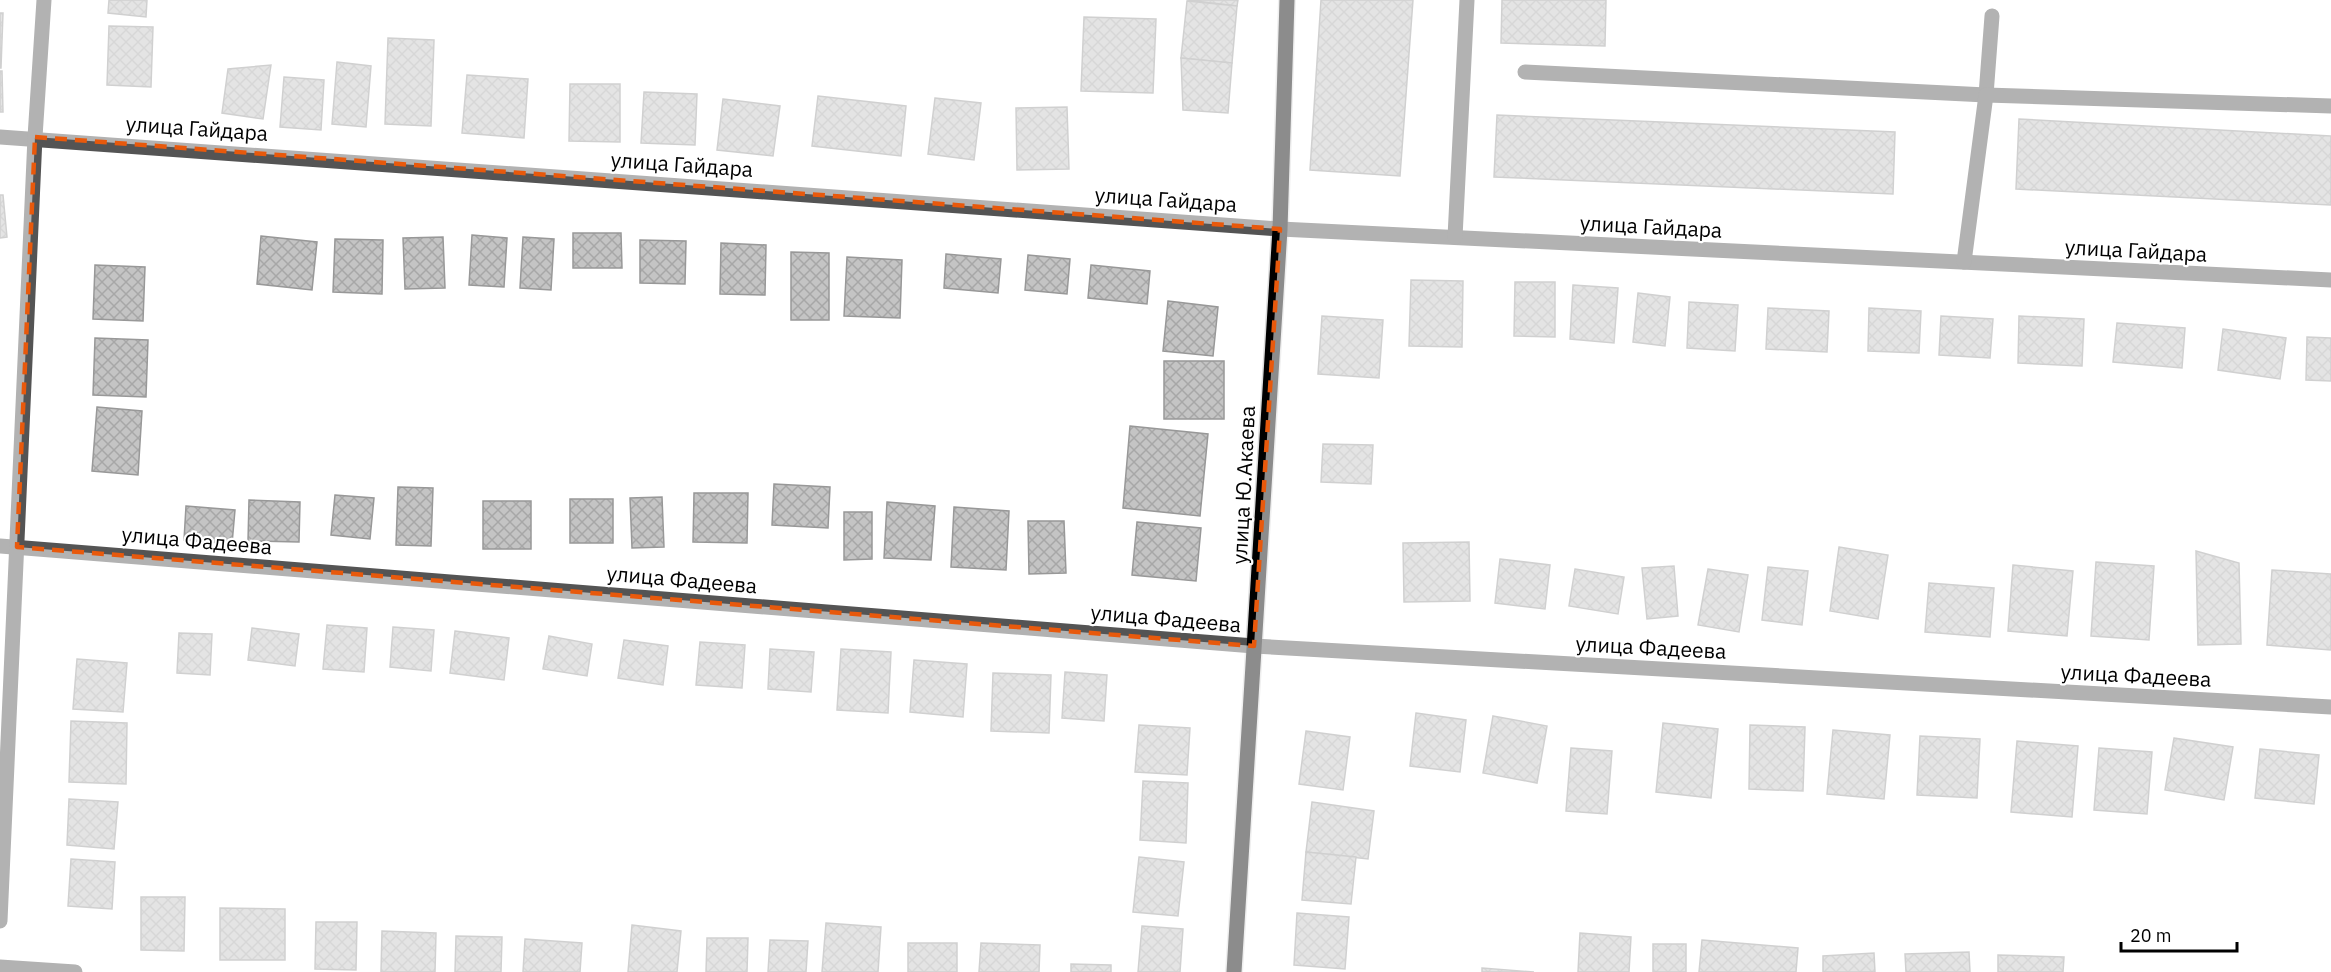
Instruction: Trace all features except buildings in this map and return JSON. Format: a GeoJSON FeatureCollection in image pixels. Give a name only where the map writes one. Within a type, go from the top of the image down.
{"type":"FeatureCollection","features":[{"type":"Feature","properties":{"kind":"main road","name":"улица Ю.Акаева"},"geometry":{"type":"LineString","coordinates":[[1234,972],[1280,229],[1287,0]]}},
{"type":"Feature","properties":{"kind":"street"},"geometry":{"type":"LineString","coordinates":[[0,921],[35,137],[44,0]]}},
{"type":"Feature","properties":{"kind":"street"},"geometry":{"type":"LineString","coordinates":[[1455,237],[1467,0]]}},
{"type":"Feature","properties":{"kind":"street"},"geometry":{"type":"LineString","coordinates":[[1964,262],[1986,95],[1992,16]]}},
{"type":"Feature","properties":{"kind":"street"},"geometry":{"type":"LineString","coordinates":[[1525,72],[1986,95],[2331,106]]}},
{"type":"Feature","properties":{"kind":"street","name":"улица Гайдара"},"geometry":{"type":"LineString","coordinates":[[0,137],[35,137],[1280,229],[2331,280]]}},
{"type":"Feature","properties":{"kind":"street","name":"улица Фадеева"},"geometry":{"type":"LineString","coordinates":[[0,546],[1254,646],[2331,707]]}},
{"type":"Feature","properties":{"kind":"street"},"geometry":{"type":"LineString","coordinates":[[0,967],[75,972]]}},
{"type":"Feature","properties":{"kind":"highlighted area"},"geometry":{"type":"Polygon","coordinates":[[[35,137],[1280,229],[1254,646],[17,547],[35,137]]]}}]}
